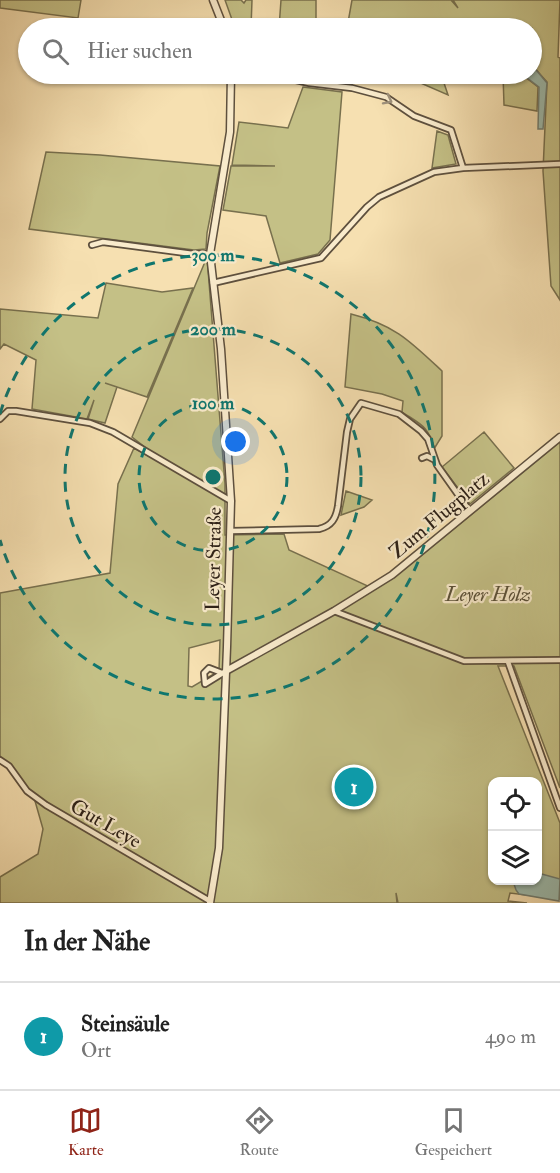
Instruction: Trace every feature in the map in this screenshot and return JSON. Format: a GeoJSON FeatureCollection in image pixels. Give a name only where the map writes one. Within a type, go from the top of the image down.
{"type":"FeatureCollection","features":[{"type":"Feature","properties":{"kind":"street"},"geometry":{"type":"LineString","coordinates":[[213,0],[220,18]]}},
{"type":"Feature","properties":{"kind":"street","name":"Leyer Straße"},"geometry":{"type":"LineString","coordinates":[[209,901],[219,848],[231,501],[220,349],[210,254],[230,132],[231,84]]}},
{"type":"Feature","properties":{"kind":"street"},"geometry":{"type":"LineString","coordinates":[[318,84],[352,88],[386,97],[414,116],[451,130],[463,168]]}},
{"type":"Feature","properties":{"kind":"street"},"geometry":{"type":"LineString","coordinates":[[213,283],[321,258],[367,207],[379,197],[434,172],[463,168],[560,164]]}},
{"type":"Feature","properties":{"kind":"street"},"geometry":{"type":"LineString","coordinates":[[92,245],[103,242],[193,254],[210,254]]}},
{"type":"Feature","properties":{"kind":"street"},"geometry":{"type":"LineString","coordinates":[[230,531],[319,529],[331,524],[337,515],[348,426],[354,411],[361,404],[399,414],[415,425],[428,438],[435,461]]}},
{"type":"Feature","properties":{"kind":"street"},"geometry":{"type":"LineString","coordinates":[[0,418],[8,411],[16,411],[99,425],[231,501]]}},
{"type":"Feature","properties":{"kind":"street","name":"Zum Flugplatz"},"geometry":{"type":"LineString","coordinates":[[224,672],[334,611],[409,562],[560,437]]}},
{"type":"Feature","properties":{"kind":"street"},"geometry":{"type":"LineString","coordinates":[[422,458],[431,457],[435,461],[470,510]]}},
{"type":"Feature","properties":{"kind":"street"},"geometry":{"type":"LineString","coordinates":[[334,611],[464,661],[560,660]]}},
{"type":"Feature","properties":{"kind":"street"},"geometry":{"type":"LineString","coordinates":[[508,662],[560,807]]}},
{"type":"Feature","properties":{"kind":"street","name":"Gut Leye"},"geometry":{"type":"LineString","coordinates":[[0,760],[9,766],[27,791],[46,806],[209,901]]}},
{"type":"Feature","properties":{"kind":"green space"},"geometry":{"type":"Polygon","coordinates":[[[0,0],[81,0],[78,18],[0,8],[0,0]]]}},
{"type":"Feature","properties":{"kind":"green space"},"geometry":{"type":"Polygon","coordinates":[[[225,0],[241,0],[244,3],[246,0],[252,0],[251,18],[231,18],[225,0]]]}},
{"type":"Feature","properties":{"kind":"green space"},"geometry":{"type":"Polygon","coordinates":[[[281,0],[316,0],[316,18],[280,18],[281,0]]]}},
{"type":"Feature","properties":{"kind":"green space"},"geometry":{"type":"Polygon","coordinates":[[[352,0],[451,0],[458,8],[453,0],[560,0],[558,57],[560,58],[560,300],[551,286],[543,171],[547,82],[542,76],[542,18],[349,18],[352,0]]]}},
{"type":"Feature","properties":{"kind":"green space"},"geometry":{"type":"Polygon","coordinates":[[[423,84],[444,84],[448,95],[423,84]]]}},
{"type":"Feature","properties":{"kind":"green space"},"geometry":{"type":"Polygon","coordinates":[[[503,84],[534,84],[538,87],[537,111],[504,105],[503,84]]]}},
{"type":"Feature","properties":{"kind":"green space"},"geometry":{"type":"Polygon","coordinates":[[[303,87],[342,92],[330,240],[318,254],[280,263],[266,216],[223,210],[231,166],[275,166],[232,165],[239,122],[288,128],[303,87]]]}},
{"type":"Feature","properties":{"kind":"green space"},"geometry":{"type":"Polygon","coordinates":[[[437,131],[448,135],[456,164],[432,168],[437,131]]]}},
{"type":"Feature","properties":{"kind":"green space"},"geometry":{"type":"Polygon","coordinates":[[[46,152],[220,166],[206,249],[194,250],[29,229],[46,152]]]}},
{"type":"Feature","properties":{"kind":"green space","name":"Leyer Holz"},"geometry":{"type":"Polygon","coordinates":[[[207,257],[225,484],[225,535],[284,534],[289,550],[374,589],[401,572],[560,442],[560,788],[514,666],[498,666],[542,777],[488,777],[488,885],[542,885],[542,777],[560,823],[560,899],[510,893],[508,901],[527,903],[398,903],[396,893],[397,903],[0,903],[0,877],[38,854],[43,829],[33,794],[0,758],[0,593],[110,573],[118,484],[134,448],[173,469],[132,437],[207,257]],[[220,640],[189,648],[188,686],[192,687],[219,671],[220,640]]]}},
{"type":"Feature","properties":{"kind":"green space"},"geometry":{"type":"Polygon","coordinates":[[[106,283],[162,292],[193,288],[147,397],[117,387],[105,423],[88,419],[94,400],[87,419],[32,409],[36,360],[4,344],[0,349],[0,309],[98,318],[106,283]]]}},
{"type":"Feature","properties":{"kind":"green space"},"geometry":{"type":"Polygon","coordinates":[[[351,314],[379,323],[401,335],[442,371],[442,436],[434,449],[426,430],[402,412],[403,401],[382,394],[345,387],[351,314]]]}},
{"type":"Feature","properties":{"kind":"green space"},"geometry":{"type":"Polygon","coordinates":[[[484,432],[514,468],[470,504],[442,467],[484,432]]]}},
{"type":"Feature","properties":{"kind":"green space"},"geometry":{"type":"Polygon","coordinates":[[[346,491],[372,500],[364,507],[341,515],[346,491]]]}},
{"type":"Feature","properties":{"kind":"shaded area"},"geometry":{"type":"Polygon","coordinates":[[[542,77],[547,83],[543,129],[538,129],[539,87],[535,84],[542,84],[542,77]]]}},
{"type":"Feature","properties":{"kind":"shaded area"},"geometry":{"type":"Polygon","coordinates":[[[542,874],[560,879],[559,901],[519,894],[514,885],[542,885],[542,874]]]}},
{"type":"Feature","properties":{"kind":"place","name":"Steinsäule"},"geometry":{"type":"Point","coordinates":[354,787]}}]}
